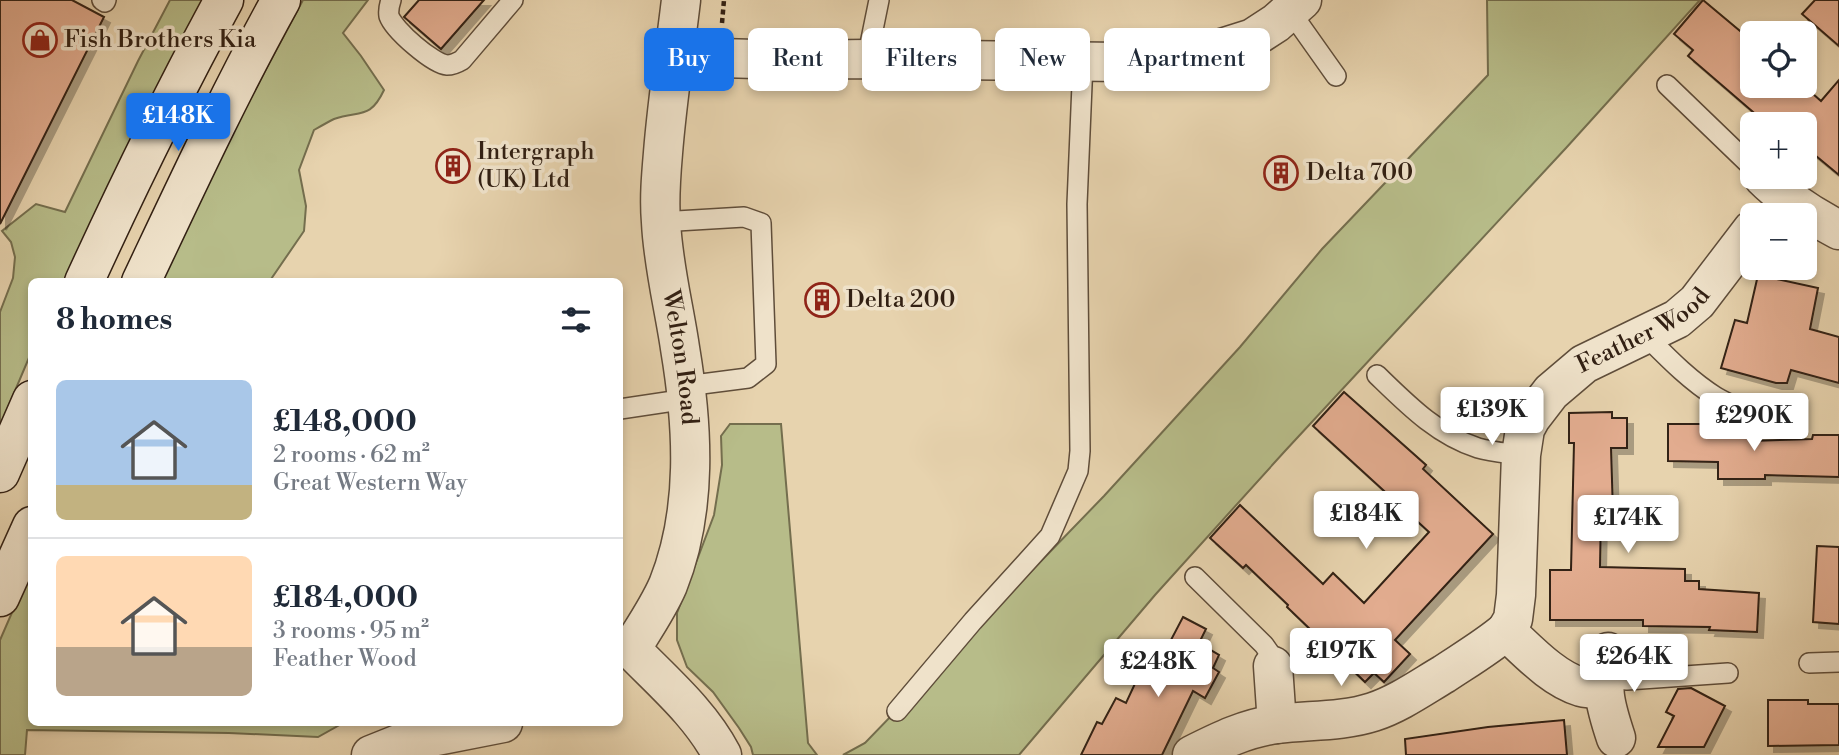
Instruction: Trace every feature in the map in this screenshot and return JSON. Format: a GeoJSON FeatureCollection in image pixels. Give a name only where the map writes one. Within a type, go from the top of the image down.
{"type":"FeatureCollection","features":[{"type":"Feature","properties":{"kind":"street"},"geometry":{"type":"LineString","coordinates":[[86,278],[137,167],[224,0]]}},
{"type":"Feature","properties":{"kind":"street"},"geometry":{"type":"LineString","coordinates":[[143,278],[233,91],[281,0]]}},
{"type":"Feature","properties":{"kind":"street","name":"Welton Road"},"geometry":{"type":"LineString","coordinates":[[677,28],[681,0]]}},
{"type":"Feature","properties":{"kind":"street"},"geometry":{"type":"LineString","coordinates":[[1090,61],[1180,58],[1215,50],[1253,37],[1296,6]]}},
{"type":"Feature","properties":{"kind":"street"},"geometry":{"type":"LineString","coordinates":[[734,58],[862,59]]}},
{"type":"Feature","properties":{"kind":"street","name":"Welton Road"},"geometry":{"type":"LineString","coordinates":[[670,91],[664,137],[660,222],[686,393],[690,481],[679,549],[668,584],[625,655],[684,702],[722,755]]}},
{"type":"Feature","properties":{"kind":"street"},"geometry":{"type":"LineString","coordinates":[[1770,189],[1839,230]]}},
{"type":"Feature","properties":{"kind":"street","name":"Feather Wood"},"geometry":{"type":"LineString","coordinates":[[1506,631],[1513,619],[1516,595],[1521,455],[1525,429],[1531,418],[1551,392],[1584,364],[1677,319],[1697,302],[1740,246]]}},
{"type":"Feature","properties":{"kind":"street"},"geometry":{"type":"LineString","coordinates":[[0,473],[28,409]]}},
{"type":"Feature","properties":{"kind":"street"},"geometry":{"type":"LineString","coordinates":[[0,597],[28,535]]}},
{"type":"Feature","properties":{"kind":"street"},"geometry":{"type":"LineString","coordinates":[[1192,755],[1238,733],[1277,724],[1339,718],[1375,711],[1425,686],[1506,631],[1569,682],[1582,687],[1605,673],[1606,708],[1616,738]]}},
{"type":"Feature","properties":{"kind":"street"},"geometry":{"type":"LineString","coordinates":[[1273,666],[1277,724]]}},
{"type":"Feature","properties":{"kind":"street"},"geometry":{"type":"LineString","coordinates":[[371,755],[401,743],[488,726]]}},
{"type":"Feature","properties":{"kind":"lane"},"geometry":{"type":"LineString","coordinates":[[391,0],[388,9],[394,26],[431,58],[449,65],[462,60],[513,0]]}},
{"type":"Feature","properties":{"kind":"lane"},"geometry":{"type":"LineString","coordinates":[[873,28],[879,0]]}},
{"type":"Feature","properties":{"kind":"lane"},"geometry":{"type":"LineString","coordinates":[[1296,6],[1336,76]]}},
{"type":"Feature","properties":{"kind":"lane"},"geometry":{"type":"LineString","coordinates":[[1667,85],[1740,161]]}},
{"type":"Feature","properties":{"kind":"lane"},"geometry":{"type":"LineString","coordinates":[[897,711],[1050,536],[1078,471],[1077,204],[1082,91]]}},
{"type":"Feature","properties":{"kind":"lane"},"geometry":{"type":"LineString","coordinates":[[623,408],[748,378],[766,364],[761,223],[744,217],[660,222]]}},
{"type":"Feature","properties":{"kind":"lane"},"geometry":{"type":"LineString","coordinates":[[1645,335],[1691,379],[1716,397],[1742,411],[1777,424]]}},
{"type":"Feature","properties":{"kind":"lane"},"geometry":{"type":"LineString","coordinates":[[1377,375],[1434,426],[1479,448],[1521,455]]}},
{"type":"Feature","properties":{"kind":"lane"},"geometry":{"type":"LineString","coordinates":[[1195,577],[1264,645],[1271,654],[1273,666]]}},
{"type":"Feature","properties":{"kind":"lane"},"geometry":{"type":"LineString","coordinates":[[1809,663],[1839,662]]}},
{"type":"Feature","properties":{"kind":"lane"},"geometry":{"type":"LineString","coordinates":[[1605,673],[1627,680],[1728,673]]}},
{"type":"Feature","properties":{"kind":"green space"},"geometry":{"type":"Polygon","coordinates":[[[170,0],[205,0],[131,141],[67,278],[28,278],[28,360],[0,426],[0,312],[13,278],[15,257],[11,242],[2,231],[36,204],[65,212],[170,0]]]}},
{"type":"Feature","properties":{"kind":"green space"},"geometry":{"type":"Polygon","coordinates":[[[303,0],[368,0],[343,33],[384,90],[369,110],[334,119],[314,130],[299,170],[306,206],[304,231],[272,278],[161,278],[241,116],[303,0]]]}},
{"type":"Feature","properties":{"kind":"green space"},"geometry":{"type":"Polygon","coordinates":[[[1487,0],[1700,0],[1155,595],[1019,755],[843,755],[865,743],[1104,496],[1240,347],[1322,249],[1488,75],[1487,0]]]}},
{"type":"Feature","properties":{"kind":"green space"},"geometry":{"type":"Polygon","coordinates":[[[730,424],[781,424],[808,743],[817,755],[753,755],[739,728],[713,692],[687,667],[677,640],[677,613],[714,515],[722,465],[721,436],[730,424]]]}},
{"type":"Feature","properties":{"kind":"green space"},"geometry":{"type":"Polygon","coordinates":[[[28,576],[28,726],[338,726],[318,737],[27,730],[25,755],[0,755],[0,640],[28,576]]]}},
{"type":"Feature","properties":{"kind":"building"},"geometry":{"type":"Polygon","coordinates":[[[0,0],[72,0],[104,17],[0,224],[0,0]]]}},
{"type":"Feature","properties":{"kind":"building"},"geometry":{"type":"Polygon","coordinates":[[[419,0],[484,0],[441,49],[404,17],[419,0]]]}},
{"type":"Feature","properties":{"kind":"building"},"geometry":{"type":"Polygon","coordinates":[[[1703,0],[1740,31],[1740,98],[1817,97],[1821,101],[1839,80],[1839,175],[1817,157],[1817,112],[1753,112],[1688,56],[1693,50],[1674,34],[1703,0]]]}},
{"type":"Feature","properties":{"kind":"building"},"geometry":{"type":"Polygon","coordinates":[[[1815,0],[1839,0],[1839,46],[1817,27],[1817,21],[1810,21],[1802,14],[1815,0]]]}},
{"type":"Feature","properties":{"kind":"building"},"geometry":{"type":"Polygon","coordinates":[[[1757,280],[1781,280],[1818,288],[1810,329],[1839,337],[1839,383],[1791,370],[1787,383],[1776,383],[1721,368],[1735,320],[1747,323],[1757,280]]]}},
{"type":"Feature","properties":{"kind":"building"},"geometry":{"type":"Polygon","coordinates":[[[1344,392],[1426,465],[1423,469],[1493,534],[1395,640],[1410,654],[1384,682],[1374,673],[1365,682],[1246,565],[1243,568],[1210,538],[1240,505],[1323,584],[1333,573],[1364,603],[1429,532],[1313,426],[1344,392]]]}},
{"type":"Feature","properties":{"kind":"building"},"geometry":{"type":"Polygon","coordinates":[[[1612,412],[1612,418],[1627,418],[1627,448],[1611,448],[1613,513],[1601,513],[1600,567],[1685,569],[1685,581],[1699,581],[1699,589],[1759,593],[1757,632],[1709,630],[1710,627],[1643,626],[1643,620],[1550,620],[1550,570],[1571,570],[1574,443],[1569,443],[1569,413],[1612,412]]]}},
{"type":"Feature","properties":{"kind":"building"},"geometry":{"type":"Polygon","coordinates":[[[1668,424],[1713,424],[1713,433],[1751,433],[1751,441],[1812,439],[1813,435],[1839,435],[1839,477],[1765,475],[1765,479],[1718,479],[1718,462],[1668,461],[1668,424]]]}},
{"type":"Feature","properties":{"kind":"building"},"geometry":{"type":"Polygon","coordinates":[[[1817,546],[1839,547],[1839,624],[1813,622],[1817,546]]]}},
{"type":"Feature","properties":{"kind":"building"},"geometry":{"type":"Polygon","coordinates":[[[1183,617],[1206,629],[1199,643],[1219,655],[1213,668],[1219,672],[1205,698],[1193,691],[1162,755],[1081,755],[1097,722],[1102,724],[1116,698],[1126,703],[1139,675],[1150,680],[1183,617]]]}},
{"type":"Feature","properties":{"kind":"building"},"geometry":{"type":"Polygon","coordinates":[[[1691,688],[1725,706],[1704,747],[1658,747],[1674,716],[1666,712],[1678,689],[1691,688]]]}},
{"type":"Feature","properties":{"kind":"building"},"geometry":{"type":"Polygon","coordinates":[[[1768,700],[1808,700],[1808,704],[1839,704],[1839,745],[1768,746],[1768,700]]]}},
{"type":"Feature","properties":{"kind":"building"},"geometry":{"type":"Polygon","coordinates":[[[1564,720],[1567,755],[1406,755],[1405,739],[1564,720]]]}},
{"type":"Feature","properties":{"kind":"place","name":"Fish Brothers Kia"},"geometry":{"type":"Point","coordinates":[40,40]}},
{"type":"Feature","properties":{"kind":"place","name":"Intergraph (UK) Ltd"},"geometry":{"type":"Point","coordinates":[453,166]}},
{"type":"Feature","properties":{"kind":"place","name":"Delta 700"},"geometry":{"type":"Point","coordinates":[1281,173]}},
{"type":"Feature","properties":{"kind":"place","name":"Delta 200"},"geometry":{"type":"Point","coordinates":[822,300]}}]}
